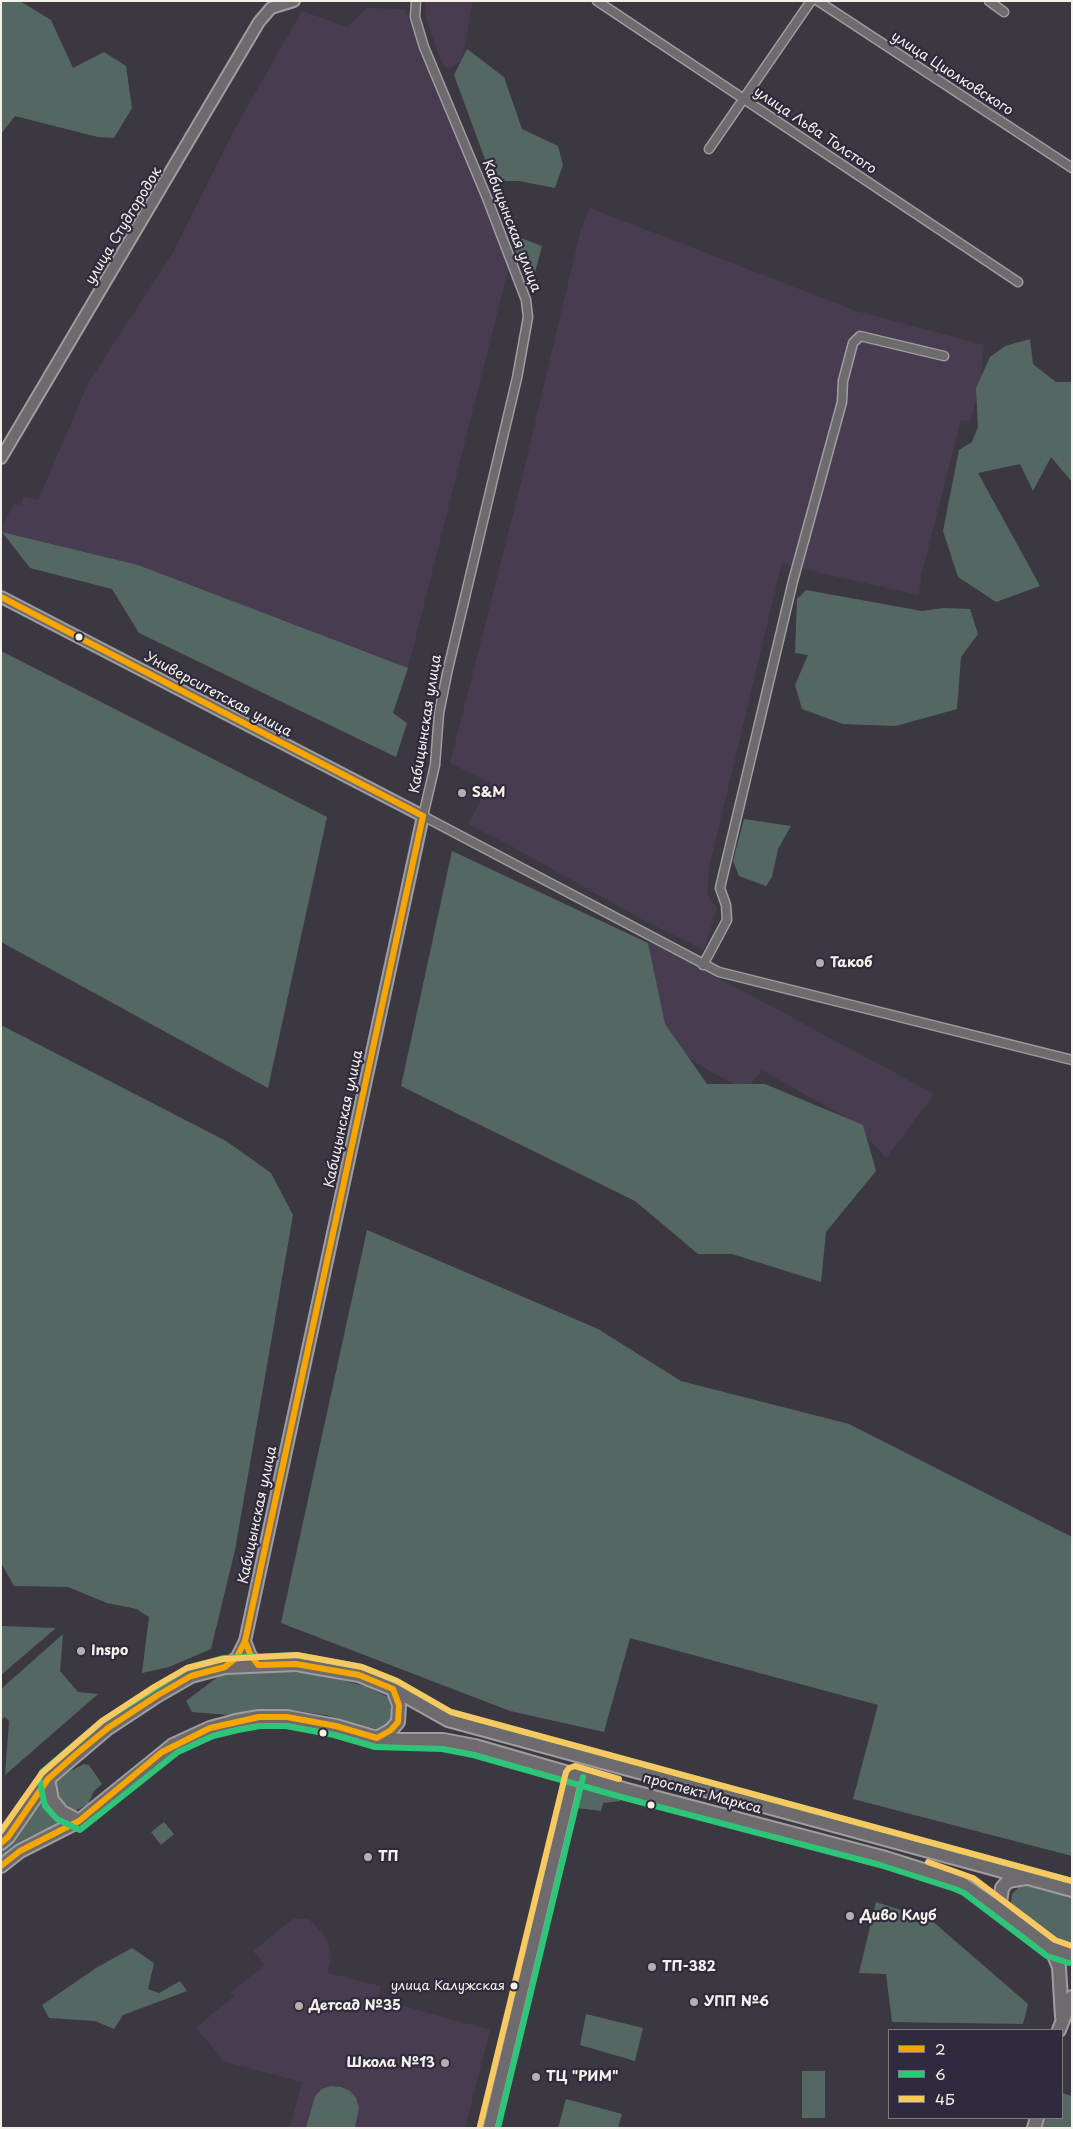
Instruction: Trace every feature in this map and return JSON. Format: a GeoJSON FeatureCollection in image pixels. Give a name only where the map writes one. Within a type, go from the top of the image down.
{"type":"FeatureCollection","features":[{"type":"Feature","properties":{"kind":"main road","name":"проспект Маркса"},"geometry":{"type":"LineString","coordinates":[[1,1843],[8,1837],[48,1779],[108,1728],[158,1695],[191,1676],[225,1667],[296,1664],[359,1675],[393,1689],[448,1720],[1072,1890]]}},
{"type":"Feature","properties":{"kind":"main road"},"geometry":{"type":"LineString","coordinates":[[378,1738],[391,1730],[398,1722],[399,1705],[393,1689]]}},
{"type":"Feature","properties":{"kind":"main road","name":"проспект Маркса"},"geometry":{"type":"LineString","coordinates":[[1,1866],[20,1851],[79,1821],[162,1752],[210,1728],[259,1717],[287,1717],[336,1726],[378,1738],[443,1740],[475,1746],[574,1775],[882,1857],[958,1880],[1052,1948],[1072,1955]]}},
{"type":"Feature","properties":{"kind":"main road"},"geometry":{"type":"LineString","coordinates":[[489,2128],[579,1756]]}},
{"type":"Feature","properties":{"kind":"main road"},"geometry":{"type":"LineString","coordinates":[[48,1779],[52,1800],[62,1812],[79,1821]]}},
{"type":"Feature","properties":{"kind":"main road"},"geometry":{"type":"LineString","coordinates":[[1008,1915],[1000,1903],[1002,1888],[1008,1881],[1028,1877]]}},
{"type":"Feature","properties":{"kind":"main road"},"geometry":{"type":"LineString","coordinates":[[1052,1948],[1059,1967],[1062,2017]]}},
{"type":"Feature","properties":{"kind":"main road"},"geometry":{"type":"LineString","coordinates":[[1059,2029],[1062,2017],[1072,1997]]}},
{"type":"Feature","properties":{"kind":"street"},"geometry":{"type":"LineString","coordinates":[[272,5],[294,1]]}},
{"type":"Feature","properties":{"kind":"street","name":"Кабицынская улица"},"geometry":{"type":"LineString","coordinates":[[245,1641],[435,765],[439,713],[448,669],[515,387],[528,317],[526,300],[485,193],[424,47],[415,16],[416,1]]}},
{"type":"Feature","properties":{"kind":"street","name":"улица Льва Толстого"},"geometry":{"type":"LineString","coordinates":[[597,1],[1018,282]]}},
{"type":"Feature","properties":{"kind":"street"},"geometry":{"type":"LineString","coordinates":[[709,148],[812,1]]}},
{"type":"Feature","properties":{"kind":"street","name":"улица Циолковского"},"geometry":{"type":"LineString","coordinates":[[818,1],[1072,168]]}},
{"type":"Feature","properties":{"kind":"street"},"geometry":{"type":"LineString","coordinates":[[989,1],[1004,12]]}},
{"type":"Feature","properties":{"kind":"street","name":"улица Студгородок"},"geometry":{"type":"LineString","coordinates":[[1,458],[259,22],[272,5]]}},
{"type":"Feature","properties":{"kind":"street"},"geometry":{"type":"LineString","coordinates":[[703,964],[728,920],[726,904],[720,888],[793,581],[842,402],[843,381],[853,343],[860,336],[944,356]]}},
{"type":"Feature","properties":{"kind":"street","name":"Университетская улица"},"geometry":{"type":"LineString","coordinates":[[1,597],[423,816]]}},
{"type":"Feature","properties":{"kind":"street"},"geometry":{"type":"LineString","coordinates":[[423,816],[451,829],[720,972],[1072,1060]]}},
{"type":"Feature","properties":{"kind":"street"},"geometry":{"type":"LineString","coordinates":[[245,1641],[250,1654],[258,1665]]}},
{"type":"Feature","properties":{"kind":"street"},"geometry":{"type":"LineString","coordinates":[[225,1667],[237,1657],[245,1641]]}},
{"type":"Feature","properties":{"kind":"shaded area"},"geometry":{"type":"Polygon","coordinates":[[[1,1],[20,1],[51,20],[73,68],[104,52],[126,66],[132,108],[114,138],[98,137],[15,116],[1,134],[1,1]]]}},
{"type":"Feature","properties":{"kind":"shaded area"},"geometry":{"type":"Polygon","coordinates":[[[425,1],[473,1],[462,60],[449,69],[443,65],[439,55],[426,17],[425,1]]]}},
{"type":"Feature","properties":{"kind":"shaded area"},"geometry":{"type":"Polygon","coordinates":[[[367,8],[405,9],[509,266],[408,668],[138,565],[2,532],[4,523],[14,504],[21,505],[23,497],[38,500],[89,382],[172,254],[232,134],[302,11],[347,27],[367,8]]]}},
{"type":"Feature","properties":{"kind":"shaded area"},"geometry":{"type":"Polygon","coordinates":[[[467,49],[504,77],[522,129],[558,146],[563,165],[555,188],[519,181],[493,181],[454,75],[467,49]]]}},
{"type":"Feature","properties":{"kind":"shaded area"},"geometry":{"type":"Polygon","coordinates":[[[590,208],[856,311],[984,345],[980,387],[970,421],[961,420],[921,576],[919,595],[789,566],[782,562],[709,868],[707,894],[717,908],[704,950],[641,919],[517,849],[468,824],[491,783],[450,763],[518,495],[581,229],[590,208]]]}},
{"type":"Feature","properties":{"kind":"shaded area"},"geometry":{"type":"Polygon","coordinates":[[[518,237],[542,246],[532,284],[527,283],[512,240],[518,237]]]}},
{"type":"Feature","properties":{"kind":"shaded area"},"geometry":{"type":"Polygon","coordinates":[[[1030,339],[1033,364],[1056,382],[1072,382],[1072,482],[1051,457],[1033,491],[1020,464],[978,473],[1040,586],[996,602],[958,577],[943,531],[959,450],[972,442],[978,427],[976,388],[990,357],[1005,346],[1030,339]]]}},
{"type":"Feature","properties":{"kind":"shaded area"},"geometry":{"type":"Polygon","coordinates":[[[2,532],[138,565],[408,668],[393,713],[407,723],[396,757],[139,633],[112,589],[30,568],[2,532]]]}},
{"type":"Feature","properties":{"kind":"shaded area"},"geometry":{"type":"Polygon","coordinates":[[[806,590],[922,611],[944,608],[970,609],[978,634],[961,657],[957,709],[896,726],[843,724],[802,709],[795,685],[808,655],[795,653],[797,599],[806,590]]]}},
{"type":"Feature","properties":{"kind":"shaded area"},"geometry":{"type":"Polygon","coordinates":[[[1,651],[327,817],[268,1088],[1,942],[1,651]]]}},
{"type":"Feature","properties":{"kind":"shaded area"},"geometry":{"type":"Polygon","coordinates":[[[744,819],[791,826],[778,849],[772,877],[766,886],[739,876],[733,861],[744,819]]]}},
{"type":"Feature","properties":{"kind":"shaded area"},"geometry":{"type":"Polygon","coordinates":[[[452,851],[648,943],[665,1024],[707,1084],[765,1084],[863,1125],[876,1171],[826,1232],[821,1282],[732,1254],[698,1254],[635,1201],[401,1086],[452,851]]]}},
{"type":"Feature","properties":{"kind":"shaded area"},"geometry":{"type":"Polygon","coordinates":[[[648,940],[934,1094],[886,1158],[852,1121],[762,1070],[745,1091],[684,1056],[661,1018],[648,940]]]}},
{"type":"Feature","properties":{"kind":"shaded area"},"geometry":{"type":"Polygon","coordinates":[[[1,1025],[226,1141],[271,1173],[293,1215],[235,1550],[211,1649],[169,1667],[142,1673],[149,1617],[137,1609],[107,1603],[68,1587],[14,1586],[1,1563],[1,1025]]]}},
{"type":"Feature","properties":{"kind":"shaded area"},"geometry":{"type":"Polygon","coordinates":[[[367,1230],[598,1329],[681,1381],[849,1424],[1072,1537],[1072,1856],[853,1799],[878,1705],[630,1638],[604,1732],[510,1711],[281,1623],[367,1230]]]}},
{"type":"Feature","properties":{"kind":"shaded area"},"geometry":{"type":"Polygon","coordinates":[[[1,1626],[56,1628],[1,1675],[1,1626]]]}},
{"type":"Feature","properties":{"kind":"shaded area"},"geometry":{"type":"Polygon","coordinates":[[[63,1634],[60,1671],[78,1692],[98,1694],[5,1775],[9,1721],[5,1717],[1,1720],[1,1689],[63,1634]]]}},
{"type":"Feature","properties":{"kind":"shaded area"},"geometry":{"type":"Polygon","coordinates":[[[279,1671],[316,1674],[365,1686],[388,1697],[393,1717],[387,1727],[380,1730],[325,1715],[291,1710],[261,1709],[229,1715],[192,1712],[186,1701],[219,1676],[234,1673],[279,1671]]]}},
{"type":"Feature","properties":{"kind":"shaded area"},"geometry":{"type":"Polygon","coordinates":[[[84,1764],[89,1765],[102,1784],[94,1791],[88,1804],[75,1811],[61,1801],[57,1793],[56,1782],[64,1774],[84,1764]]]}},
{"type":"Feature","properties":{"kind":"shaded area"},"geometry":{"type":"Polygon","coordinates":[[[581,1785],[621,1797],[620,1801],[603,1803],[601,1811],[576,1808],[573,1802],[577,1788],[581,1785]]]}},
{"type":"Feature","properties":{"kind":"shaded area"},"geometry":{"type":"Polygon","coordinates":[[[45,1795],[50,1810],[63,1821],[17,1843],[1,1856],[1,1851],[14,1839],[45,1795]]]}},
{"type":"Feature","properties":{"kind":"shaded area"},"geometry":{"type":"Polygon","coordinates":[[[164,1822],[174,1834],[161,1845],[151,1832],[164,1822]]]}},
{"type":"Feature","properties":{"kind":"shaded area"},"geometry":{"type":"Polygon","coordinates":[[[1028,1886],[1072,1897],[1072,1948],[1062,1945],[1014,1911],[1011,1903],[1012,1894],[1019,1887],[1028,1886]]]}},
{"type":"Feature","properties":{"kind":"shaded area"},"geometry":{"type":"Polygon","coordinates":[[[876,1902],[931,1920],[1028,2004],[1023,2024],[892,2022],[886,1974],[859,1973],[876,1902]]]}},
{"type":"Feature","properties":{"kind":"shaded area"},"geometry":{"type":"Polygon","coordinates":[[[293,1919],[309,1919],[327,1939],[331,1958],[327,1973],[381,1986],[378,1999],[490,2030],[465,2128],[290,2128],[302,2082],[225,2062],[196,2028],[234,1996],[231,1992],[265,1965],[253,1951],[293,1919]]]}},
{"type":"Feature","properties":{"kind":"shaded area"},"geometry":{"type":"Polygon","coordinates":[[[132,1948],[154,1963],[148,1989],[159,1993],[180,1981],[187,1991],[123,2015],[114,2029],[95,2021],[49,2018],[42,2005],[96,1968],[132,1948]]]}},
{"type":"Feature","properties":{"kind":"shaded area"},"geometry":{"type":"Polygon","coordinates":[[[586,2014],[643,2028],[635,2061],[580,2045],[586,2014]]]}},
{"type":"Feature","properties":{"kind":"shaded area"},"geometry":{"type":"Polygon","coordinates":[[[802,2071],[825,2071],[825,2118],[802,2118],[802,2071]]]}},
{"type":"Feature","properties":{"kind":"shaded area"},"geometry":{"type":"Polygon","coordinates":[[[331,2086],[341,2087],[350,2091],[356,2098],[359,2108],[355,2128],[306,2128],[315,2096],[322,2089],[331,2086]]]}},
{"type":"Feature","properties":{"kind":"shaded area"},"geometry":{"type":"Polygon","coordinates":[[[1063,2093],[1072,2096],[1072,2128],[1042,2128],[1045,2119],[1063,2119],[1063,2093]]]}},
{"type":"Feature","properties":{"kind":"shaded area"},"geometry":{"type":"Polygon","coordinates":[[[566,2099],[622,2114],[618,2128],[558,2128],[566,2099]]]}},
{"type":"Feature","properties":{"kind":"transit line","name":"2"},"geometry":{"type":"LineString","coordinates":[[1,597],[423,816]]}},
{"type":"Feature","properties":{"kind":"transit line","name":"2"},"geometry":{"type":"LineString","coordinates":[[1,1843],[8,1837],[48,1779],[75,1755],[108,1728],[158,1695],[191,1676],[225,1667],[237,1657],[245,1641],[423,816]]}},
{"type":"Feature","properties":{"kind":"transit line","name":"2"},"geometry":{"type":"LineString","coordinates":[[1,1866],[20,1851],[79,1821],[162,1752],[210,1728],[259,1717],[287,1717],[336,1726],[377,1738],[391,1730],[398,1722],[399,1705],[393,1689],[359,1675],[296,1664],[258,1665],[250,1654],[245,1641]]}},
{"type":"Feature","properties":{"kind":"transit line","name":"6"},"geometry":{"type":"LineString","coordinates":[[1069,1963],[1047,1956],[964,1893],[955,1889],[880,1865],[625,1798],[473,1755],[442,1749],[375,1747],[334,1735],[286,1726],[260,1726],[238,1730],[213,1736],[178,1752],[80,1830],[57,1819],[45,1806],[39,1778],[42,1772],[102,1721],[187,1668],[224,1658],[297,1655],[362,1667],[397,1681],[451,1712],[1072,1881]]}},
{"type":"Feature","properties":{"kind":"transit line","name":"4Б"},"geometry":{"type":"LineString","coordinates":[[1,1831],[42,1773],[102,1721],[154,1687],[187,1668],[223,1659],[297,1655],[362,1667],[397,1681],[451,1712],[1072,1881]]}},
{"type":"Feature","properties":{"kind":"transit line","name":"4Б"},"geometry":{"type":"LineString","coordinates":[[480,2126],[566,1772],[569,1768],[575,1766],[619,1779]]}},
{"type":"Feature","properties":{"kind":"transit line","name":"6"},"geometry":{"type":"LineString","coordinates":[[498,2128],[583,1777]]}},
{"type":"Feature","properties":{"kind":"transit line","name":"4Б"},"geometry":{"type":"LineString","coordinates":[[928,1862],[973,1878],[1055,1940],[1072,1946]]}},
{"type":"Feature","properties":{"kind":"place","name":"S&M"},"geometry":{"type":"Point","coordinates":[462,793]}},
{"type":"Feature","properties":{"kind":"place","name":"Такоб"},"geometry":{"type":"Point","coordinates":[820,963]}},
{"type":"Feature","properties":{"kind":"place","name":"Inspo"},"geometry":{"type":"Point","coordinates":[81,1651]}},
{"type":"Feature","properties":{"kind":"place","name":"ТП"},"geometry":{"type":"Point","coordinates":[368,1857]}},
{"type":"Feature","properties":{"kind":"place","name":"Диво Клуб"},"geometry":{"type":"Point","coordinates":[850,1916]}},
{"type":"Feature","properties":{"kind":"place","name":"ТП-382"},"geometry":{"type":"Point","coordinates":[652,1967]}},
{"type":"Feature","properties":{"kind":"place","name":"улица Калужская"},"geometry":{"type":"Point","coordinates":[514,1986]}},
{"type":"Feature","properties":{"kind":"place","name":"УПП №6"},"geometry":{"type":"Point","coordinates":[694,2002]}},
{"type":"Feature","properties":{"kind":"place","name":"Детсад №35"},"geometry":{"type":"Point","coordinates":[299,2006]}},
{"type":"Feature","properties":{"kind":"place","name":"Школа №13"},"geometry":{"type":"Point","coordinates":[445,2063]}},
{"type":"Feature","properties":{"kind":"place","name":"ТЦ \"РИМ\""},"geometry":{"type":"Point","coordinates":[536,2077]}}]}
